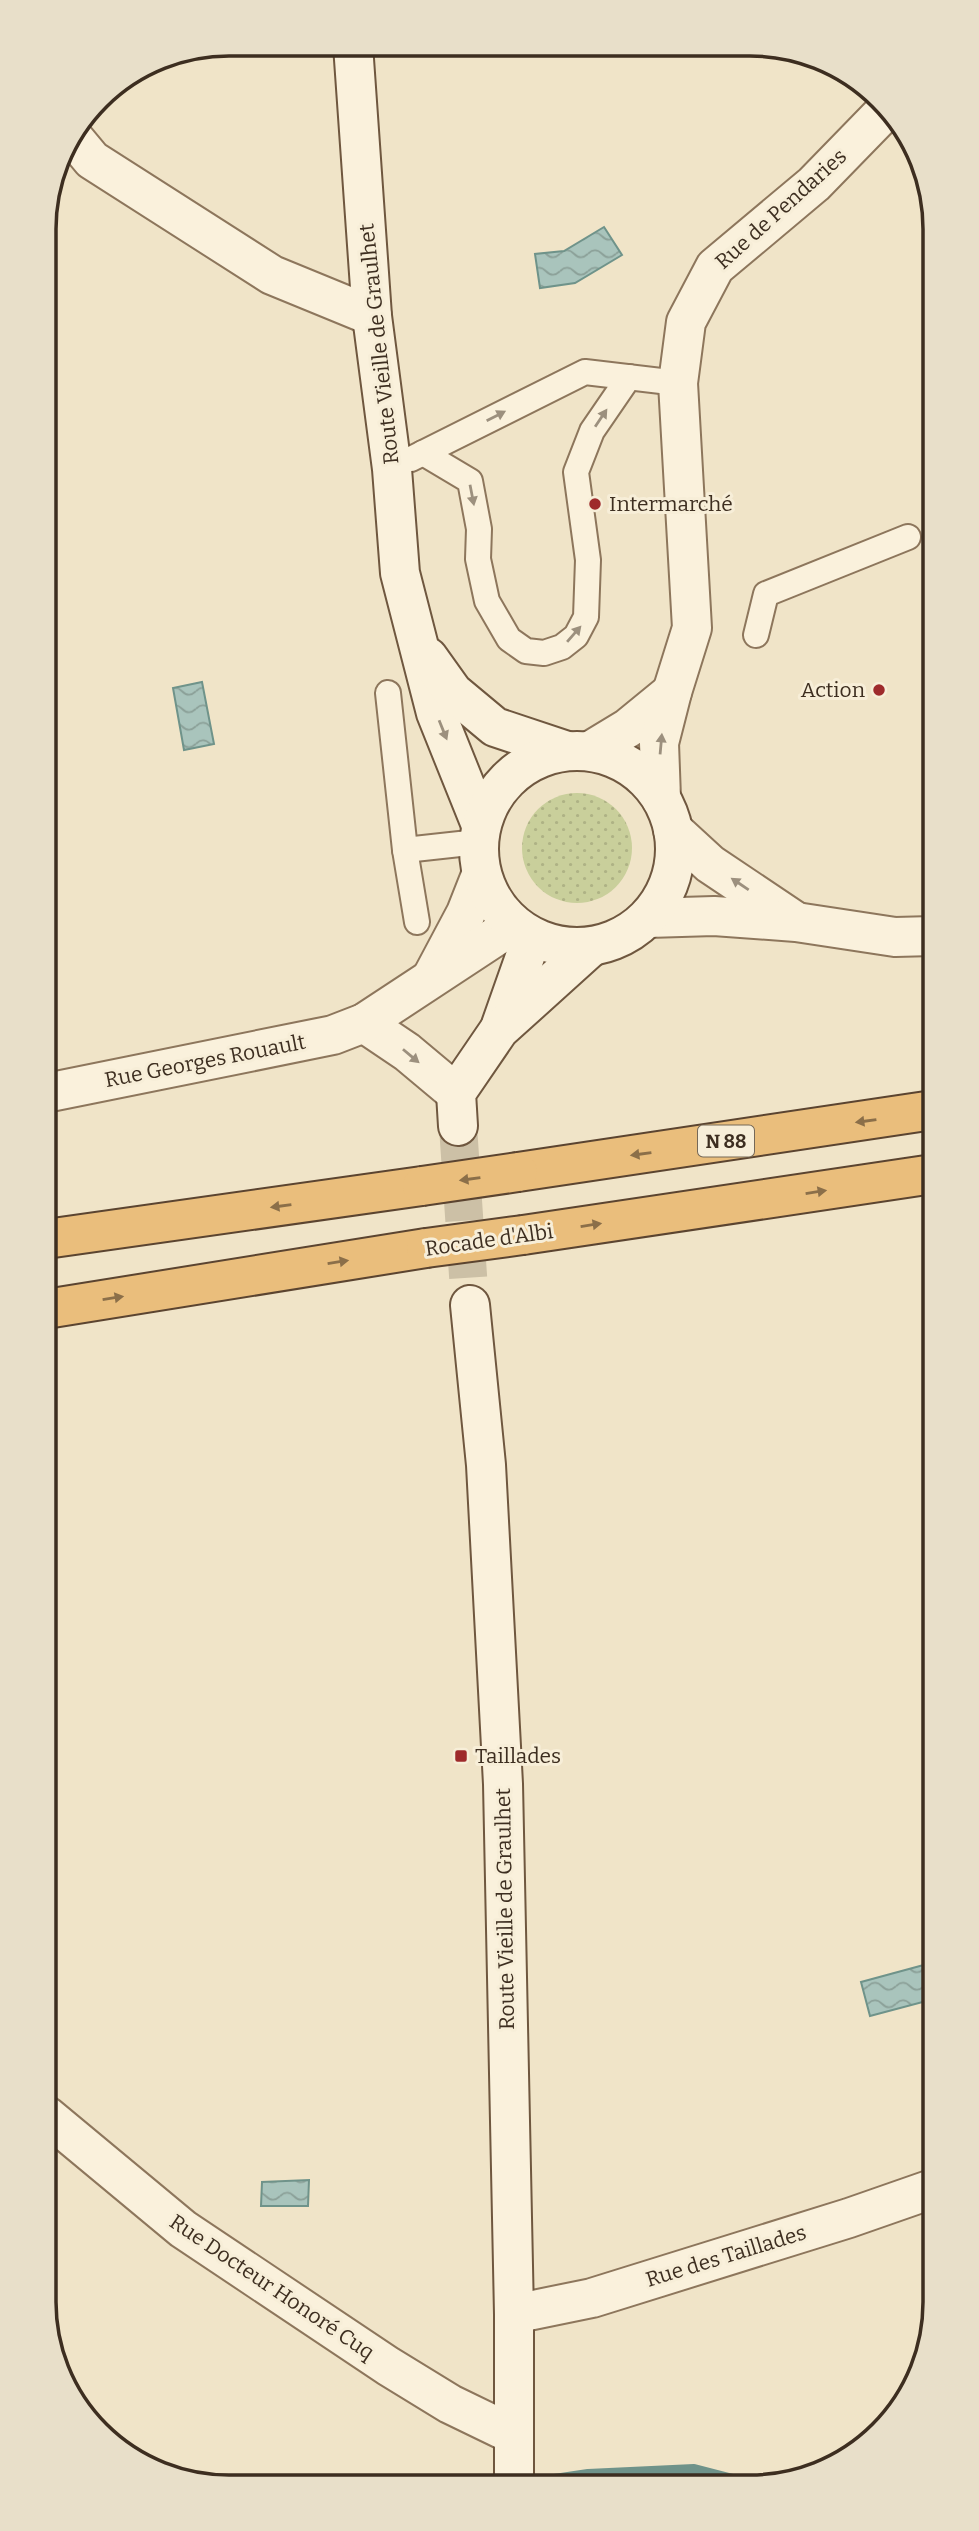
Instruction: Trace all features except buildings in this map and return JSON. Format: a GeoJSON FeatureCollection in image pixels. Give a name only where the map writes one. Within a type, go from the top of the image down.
{"type":"FeatureCollection","features":[{"type":"Feature","properties":{"kind":"highway","name":"N 88"},"geometry":{"type":"LineString","coordinates":[[56,1238],[923,1111]]}},
{"type":"Feature","properties":{"kind":"highway","name":"Rocade d'Albi"},"geometry":{"type":"LineString","coordinates":[[56,1307],[426,1248],[923,1175]]}},
{"type":"Feature","properties":{"kind":"street","name":"Route Vieille de Graulhet"},"geometry":{"type":"LineString","coordinates":[[354,56],[372,316],[408,461],[400,573],[436,713],[480,847]]}},
{"type":"Feature","properties":{"kind":"street","name":"Rue de Pendaries"},"geometry":{"type":"LineString","coordinates":[[667,814],[659,743],[692,628],[678,383],[686,322],[715,267],[814,184],[881,116]]}},
{"type":"Feature","properties":{"kind":"street"},"geometry":{"type":"LineString","coordinates":[[79,144],[92,160],[272,275],[372,316]]}},
{"type":"Feature","properties":{"kind":"street","name":"Route Vieille de Graulhet"},"geometry":{"type":"LineString","coordinates":[[417,641],[453,692],[495,727],[578,751]]}},
{"type":"Feature","properties":{"kind":"street"},"geometry":{"type":"LineString","coordinates":[[667,814],[675,862],[666,892],[648,918],[622,937],[591,947],[561,946],[523,931],[493,902],[480,847],[499,789],[529,763],[578,751],[628,727],[672,692]]}},
{"type":"Feature","properties":{"kind":"street"},"geometry":{"type":"LineString","coordinates":[[578,751],[631,766],[710,864],[796,922]]}},
{"type":"Feature","properties":{"kind":"street","name":"Rue Georges Rouault"},"geometry":{"type":"LineString","coordinates":[[430,981],[466,914],[480,847]]}},
{"type":"Feature","properties":{"kind":"street"},"geometry":{"type":"LineString","coordinates":[[648,918],[714,916],[796,922],[895,937],[923,936]]}},
{"type":"Feature","properties":{"kind":"street"},"geometry":{"type":"LineString","coordinates":[[364,1023],[407,1052],[457,1109],[499,1030],[523,931]]}},
{"type":"Feature","properties":{"kind":"street","name":"Rue Georges Rouault"},"geometry":{"type":"LineString","coordinates":[[56,1091],[333,1035],[364,1023],[430,981],[523,931]]}},
{"type":"Feature","properties":{"kind":"street"},"geometry":{"type":"LineString","coordinates":[[499,1030],[591,947]]}},
{"type":"Feature","properties":{"kind":"street","name":"Route Vieille de Graulhet"},"geometry":{"type":"LineString","coordinates":[[470,1305],[486,1465],[503,1784],[514,2314],[514,2463]]}},
{"type":"Feature","properties":{"kind":"street","name":"Rue Docteur Honoré Cuq"},"geometry":{"type":"LineString","coordinates":[[56,2123],[183,2229],[388,2366],[450,2404],[514,2463]]}},
{"type":"Feature","properties":{"kind":"street","name":"Rue des Taillades"},"geometry":{"type":"LineString","coordinates":[[514,2314],[592,2298],[923,2192]]}},
{"type":"Feature","properties":{"kind":"lane"},"geometry":{"type":"LineString","coordinates":[[408,461],[585,372],[678,383]]}},
{"type":"Feature","properties":{"kind":"lane"},"geometry":{"type":"LineString","coordinates":[[408,461],[470,481],[479,529],[478,559],[487,601],[509,639],[526,652],[544,653],[562,647],[576,636],[586,617],[588,560],[576,472],[592,431],[629,377]]}},
{"type":"Feature","properties":{"kind":"lane"},"geometry":{"type":"LineString","coordinates":[[756,635],[766,594],[908,537]]}},
{"type":"Feature","properties":{"kind":"lane"},"geometry":{"type":"LineString","coordinates":[[388,693],[405,850],[417,922]]}},
{"type":"Feature","properties":{"kind":"lane"},"geometry":{"type":"LineString","coordinates":[[405,850],[480,847]]}},
{"type":"Feature","properties":{"kind":"green space"},"geometry":{"type":"Polygon","coordinates":[[[577,793],[598,797],[616,809],[628,827],[632,848],[628,869],[616,887],[598,899],[577,903],[556,899],[538,887],[526,869],[522,848],[526,827],[538,809],[556,797],[577,793]]]}},
{"type":"Feature","properties":{"kind":"water"},"geometry":{"type":"Polygon","coordinates":[[[604,227],[622,255],[575,283],[540,288],[535,254],[564,251],[604,227]]]}},
{"type":"Feature","properties":{"kind":"water"},"geometry":{"type":"Polygon","coordinates":[[[202,682],[214,744],[184,750],[173,688],[202,682]]]}},
{"type":"Feature","properties":{"kind":"water"},"geometry":{"type":"Polygon","coordinates":[[[923,1965],[923,2002],[870,2016],[861,1982],[923,1965]]]}},
{"type":"Feature","properties":{"kind":"water"},"geometry":{"type":"Polygon","coordinates":[[[309,2180],[308,2206],[261,2206],[262,2182],[309,2180]]]}},
{"type":"Feature","properties":{"kind":"waterway"},"geometry":{"type":"LineString","coordinates":[[588,2475],[694,2470],[713,2475]]}},
{"type":"Feature","properties":{"kind":"tunnel"},"geometry":{"type":"LineString","coordinates":[[458,1126],[470,1305]]}},
{"type":"Feature","properties":{"kind":"place","name":"Intermarché"},"geometry":{"type":"Point","coordinates":[595,504]}},
{"type":"Feature","properties":{"kind":"place","name":"Action"},"geometry":{"type":"Point","coordinates":[879,690]}},
{"type":"Feature","properties":{"kind":"place","name":"Taillades"},"geometry":{"type":"Point","coordinates":[461,1756]}}]}
